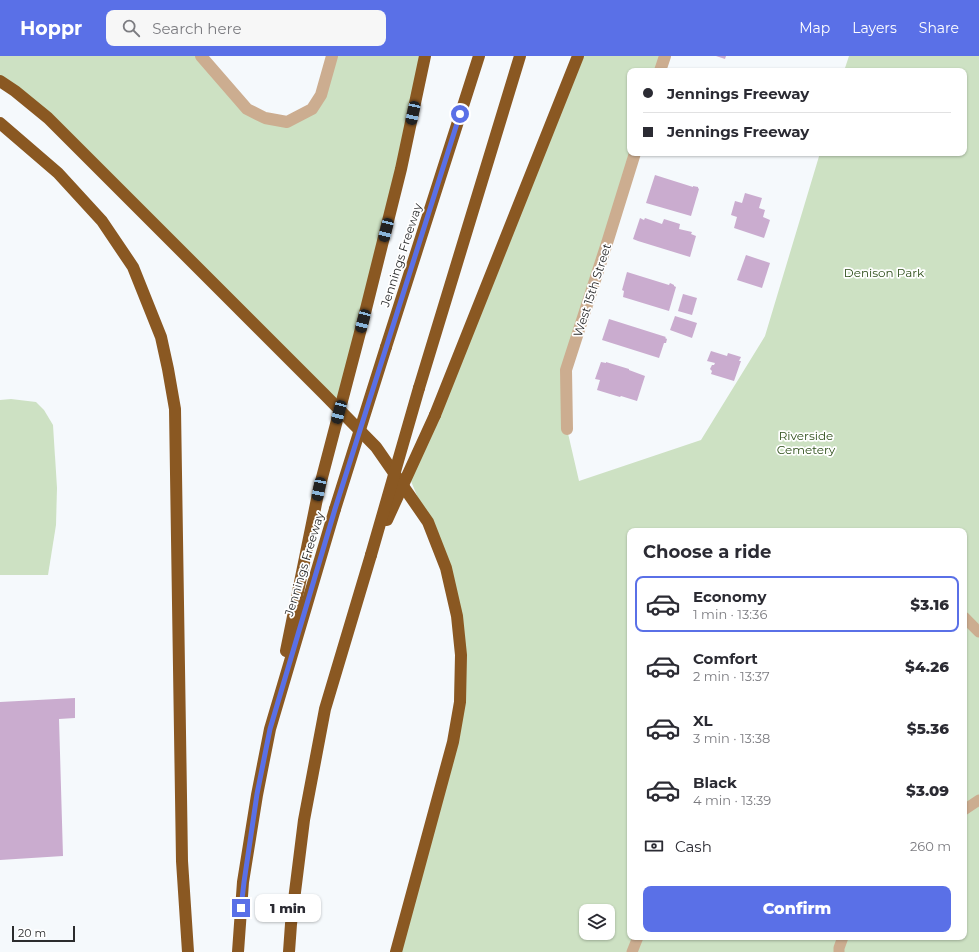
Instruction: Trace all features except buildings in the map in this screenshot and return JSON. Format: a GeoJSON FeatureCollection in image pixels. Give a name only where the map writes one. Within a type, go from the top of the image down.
{"type":"FeatureCollection","features":[{"type":"Feature","properties":{"kind":"highway"},"geometry":{"type":"LineString","coordinates":[[270,729],[319,489],[401,169],[425,56]]}},
{"type":"Feature","properties":{"kind":"highway","name":"Jennings Freeway"},"geometry":{"type":"LineString","coordinates":[[238,952],[244,882],[257,794],[270,729],[335,509],[479,56]]}},
{"type":"Feature","properties":{"kind":"highway"},"geometry":{"type":"LineString","coordinates":[[289,952],[304,820],[325,709],[371,555],[418,388],[520,56]]}},
{"type":"Feature","properties":{"kind":"highway"},"geometry":{"type":"LineString","coordinates":[[371,555],[435,415],[578,56]]}},
{"type":"Feature","properties":{"kind":"highway"},"geometry":{"type":"LineString","coordinates":[[0,81],[15,91],[48,118],[376,447],[428,522],[446,568],[457,616],[461,655],[460,702],[453,742],[396,952]]}},
{"type":"Feature","properties":{"kind":"highway"},"geometry":{"type":"LineString","coordinates":[[0,123],[58,173],[102,222],[133,267],[161,337],[175,409],[182,861],[188,952]]}},
{"type":"Feature","properties":{"kind":"street"},"geometry":{"type":"LineString","coordinates":[[201,56],[247,109],[265,118],[287,122],[312,109],[321,95],[332,56]]}},
{"type":"Feature","properties":{"kind":"street"},"geometry":{"type":"LineString","coordinates":[[661,68],[665,56]]}},
{"type":"Feature","properties":{"kind":"street","name":"West 15th Street"},"geometry":{"type":"LineString","coordinates":[[567,429],[566,370],[634,156]]}},
{"type":"Feature","properties":{"kind":"lane"},"geometry":{"type":"LineString","coordinates":[[967,620],[979,632]]}},
{"type":"Feature","properties":{"kind":"lane"},"geometry":{"type":"LineString","coordinates":[[967,808],[979,800]]}},
{"type":"Feature","properties":{"kind":"lane"},"geometry":{"type":"LineString","coordinates":[[632,952],[637,940]]}},
{"type":"Feature","properties":{"kind":"lane"},"geometry":{"type":"LineString","coordinates":[[839,952],[842,940]]}},
{"type":"Feature","properties":{"kind":"green space"},"geometry":{"type":"Polygon","coordinates":[[[0,56],[201,56],[247,109],[287,122],[312,109],[332,56],[420,56],[401,169],[339,408],[48,118],[0,81],[0,56]]]}},
{"type":"Feature","properties":{"kind":"green space"},"geometry":{"type":"Polygon","coordinates":[[[578,56],[665,56],[661,68],[627,68],[627,156],[629,156],[566,370],[567,429],[579,481],[701,440],[765,336],[819,156],[967,156],[967,68],[845,68],[849,56],[979,56],[979,952],[396,952],[453,742],[457,616],[428,522],[408,474],[578,56]]]}},
{"type":"Feature","properties":{"kind":"green space"},"geometry":{"type":"Polygon","coordinates":[[[11,399],[36,402],[44,410],[53,425],[57,488],[56,525],[48,575],[0,575],[0,400],[11,399]]]}},
{"type":"Feature","properties":{"kind":"route"},"geometry":{"type":"LineString","coordinates":[[241,908],[257,794],[270,729],[335,509],[460,114]]}},
{"type":"Feature","properties":{"kind":"park label","name":"Denison Park"},"geometry":{"type":"Point","coordinates":[884,272]}},
{"type":"Feature","properties":{"kind":"park label","name":"Riverside Cemetery"},"geometry":{"type":"Point","coordinates":[806,442]}}]}
